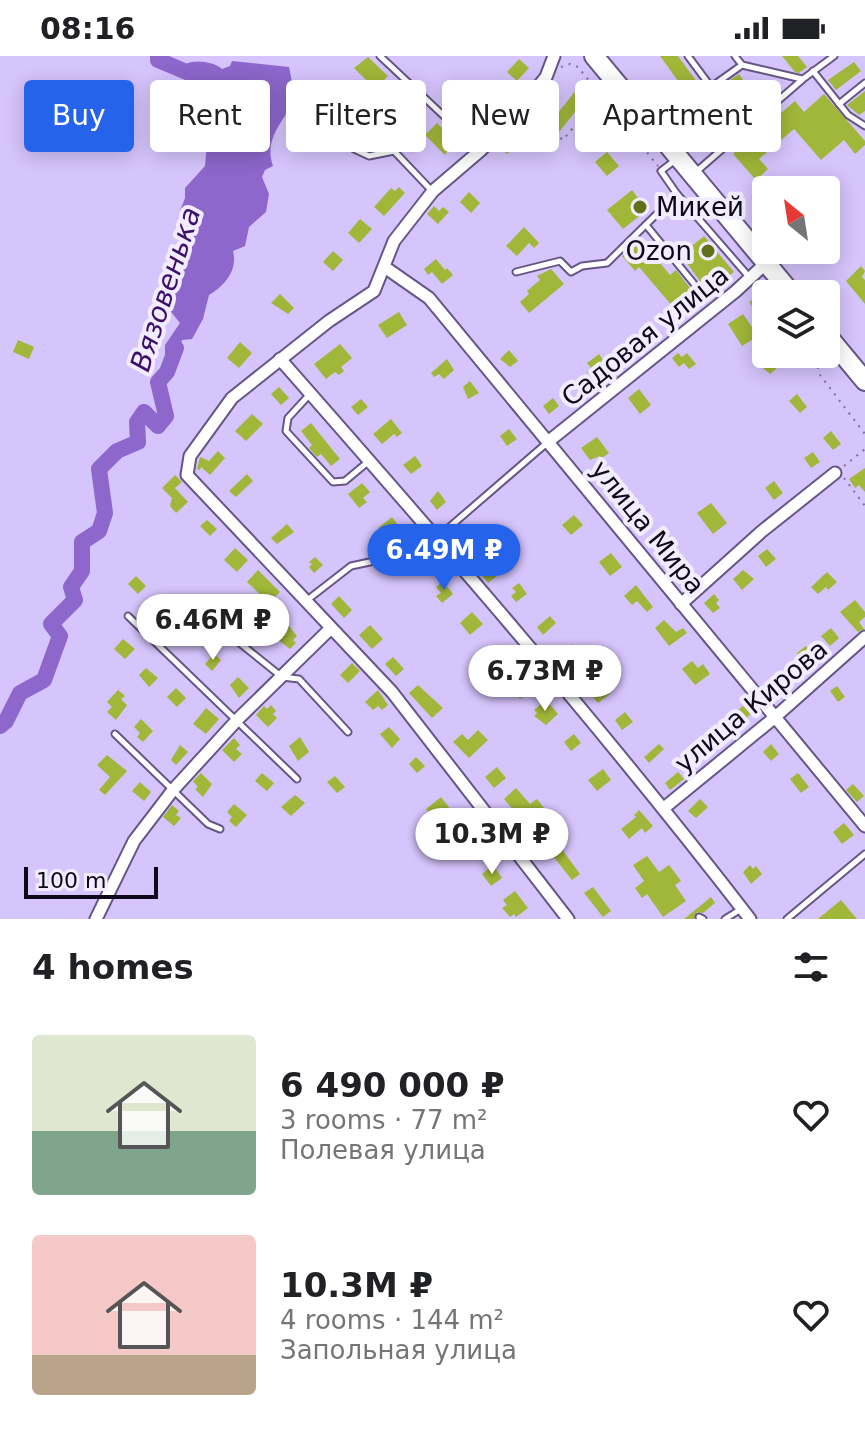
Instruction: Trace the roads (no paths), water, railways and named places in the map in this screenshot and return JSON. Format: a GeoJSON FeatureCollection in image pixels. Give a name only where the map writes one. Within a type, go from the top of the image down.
{"type":"FeatureCollection","features":[{"type":"Feature","properties":{"kind":"main road"},"geometry":{"type":"LineString","coordinates":[[594,56],[752,247]]}},
{"type":"Feature","properties":{"kind":"main road"},"geometry":{"type":"LineString","coordinates":[[767,264],[780,280]]}},
{"type":"Feature","properties":{"kind":"main road"},"geometry":{"type":"LineString","coordinates":[[840,351],[865,381]]}},
{"type":"Feature","properties":{"kind":"street"},"geometry":{"type":"LineString","coordinates":[[542,80],[554,56]]}},
{"type":"Feature","properties":{"kind":"street"},"geometry":{"type":"LineString","coordinates":[[479,152],[433,191],[394,241],[386,268],[374,291],[329,321],[232,398],[190,456],[187,475],[392,692],[568,919]]}},
{"type":"Feature","properties":{"kind":"street","name":"Садовая улица"},"geometry":{"type":"LineString","coordinates":[[549,441],[751,279],[765,264]]}},
{"type":"Feature","properties":{"kind":"street","name":"улица Мира"},"geometry":{"type":"LineString","coordinates":[[386,268],[429,298],[865,826]]}},
{"type":"Feature","properties":{"kind":"street"},"geometry":{"type":"LineString","coordinates":[[280,359],[437,538],[664,808],[750,919]]}},
{"type":"Feature","properties":{"kind":"street"},"geometry":{"type":"LineString","coordinates":[[681,604],[761,532],[835,473]]}},
{"type":"Feature","properties":{"kind":"street"},"geometry":{"type":"LineString","coordinates":[[96,919],[134,841],[173,790],[238,719],[330,629]]}},
{"type":"Feature","properties":{"kind":"street","name":"улица Кирова"},"geometry":{"type":"LineString","coordinates":[[664,808],[774,718],[865,637]]}},
{"type":"Feature","properties":{"kind":"lane"},"geometry":{"type":"LineString","coordinates":[[380,56],[442,114]]}},
{"type":"Feature","properties":{"kind":"lane"},"geometry":{"type":"LineString","coordinates":[[688,56],[711,87],[742,65]]}},
{"type":"Feature","properties":{"kind":"lane"},"geometry":{"type":"LineString","coordinates":[[735,56],[742,65],[803,79]]}},
{"type":"Feature","properties":{"kind":"lane"},"geometry":{"type":"LineString","coordinates":[[692,176],[825,59],[834,56]]}},
{"type":"Feature","properties":{"kind":"lane"},"geometry":{"type":"LineString","coordinates":[[813,71],[848,115],[865,126]]}},
{"type":"Feature","properties":{"kind":"lane"},"geometry":{"type":"LineString","coordinates":[[839,104],[865,83]]}},
{"type":"Feature","properties":{"kind":"lane"},"geometry":{"type":"LineString","coordinates":[[360,152],[369,156],[389,152]]}},
{"type":"Feature","properties":{"kind":"lane"},"geometry":{"type":"LineString","coordinates":[[395,152],[433,191]]}},
{"type":"Feature","properties":{"kind":"lane"},"geometry":{"type":"LineString","coordinates":[[678,158],[661,171],[677,194],[751,279]]}},
{"type":"Feature","properties":{"kind":"lane"},"geometry":{"type":"LineString","coordinates":[[516,272],[560,261],[571,272],[582,266],[607,263],[677,194]]}},
{"type":"Feature","properties":{"kind":"lane"},"geometry":{"type":"LineString","coordinates":[[646,225],[704,296]]}},
{"type":"Feature","properties":{"kind":"lane"},"geometry":{"type":"LineString","coordinates":[[311,394],[288,418],[286,431],[333,482],[345,481],[369,461]]}},
{"type":"Feature","properties":{"kind":"lane"},"geometry":{"type":"LineString","coordinates":[[437,538],[549,441]]}},
{"type":"Feature","properties":{"kind":"lane"},"geometry":{"type":"LineString","coordinates":[[305,602],[351,566],[379,560],[424,523]]}},
{"type":"Feature","properties":{"kind":"lane"},"geometry":{"type":"LineString","coordinates":[[210,615],[282,677],[299,679],[348,732]]}},
{"type":"Feature","properties":{"kind":"lane"},"geometry":{"type":"LineString","coordinates":[[128,616],[297,779]]}},
{"type":"Feature","properties":{"kind":"lane"},"geometry":{"type":"LineString","coordinates":[[115,734],[208,824],[220,829]]}},
{"type":"Feature","properties":{"kind":"lane"},"geometry":{"type":"LineString","coordinates":[[787,919],[865,854]]}},
{"type":"Feature","properties":{"kind":"lane"},"geometry":{"type":"LineString","coordinates":[[725,919],[742,908]]}},
{"type":"Feature","properties":{"kind":"waterway","name":"Вязовенька"},"geometry":{"type":"LineString","coordinates":[[158,56],[158,60],[203,79]]}},
{"type":"Feature","properties":{"kind":"waterway","name":"Вязовенька"},"geometry":{"type":"LineString","coordinates":[[0,726],[6,721],[20,693],[44,680],[60,636],[51,624],[75,600],[71,587],[82,571],[82,542],[99,531],[105,513],[99,469],[117,451],[138,442],[137,422],[144,412],[158,426],[166,416],[158,382],[167,372],[176,348]]}},
{"type":"Feature","properties":{"kind":"place","name":"Микей"},"geometry":{"type":"Point","coordinates":[640,207]}},
{"type":"Feature","properties":{"kind":"place","name":"Ozon"},"geometry":{"type":"Point","coordinates":[708,251]}}]}
